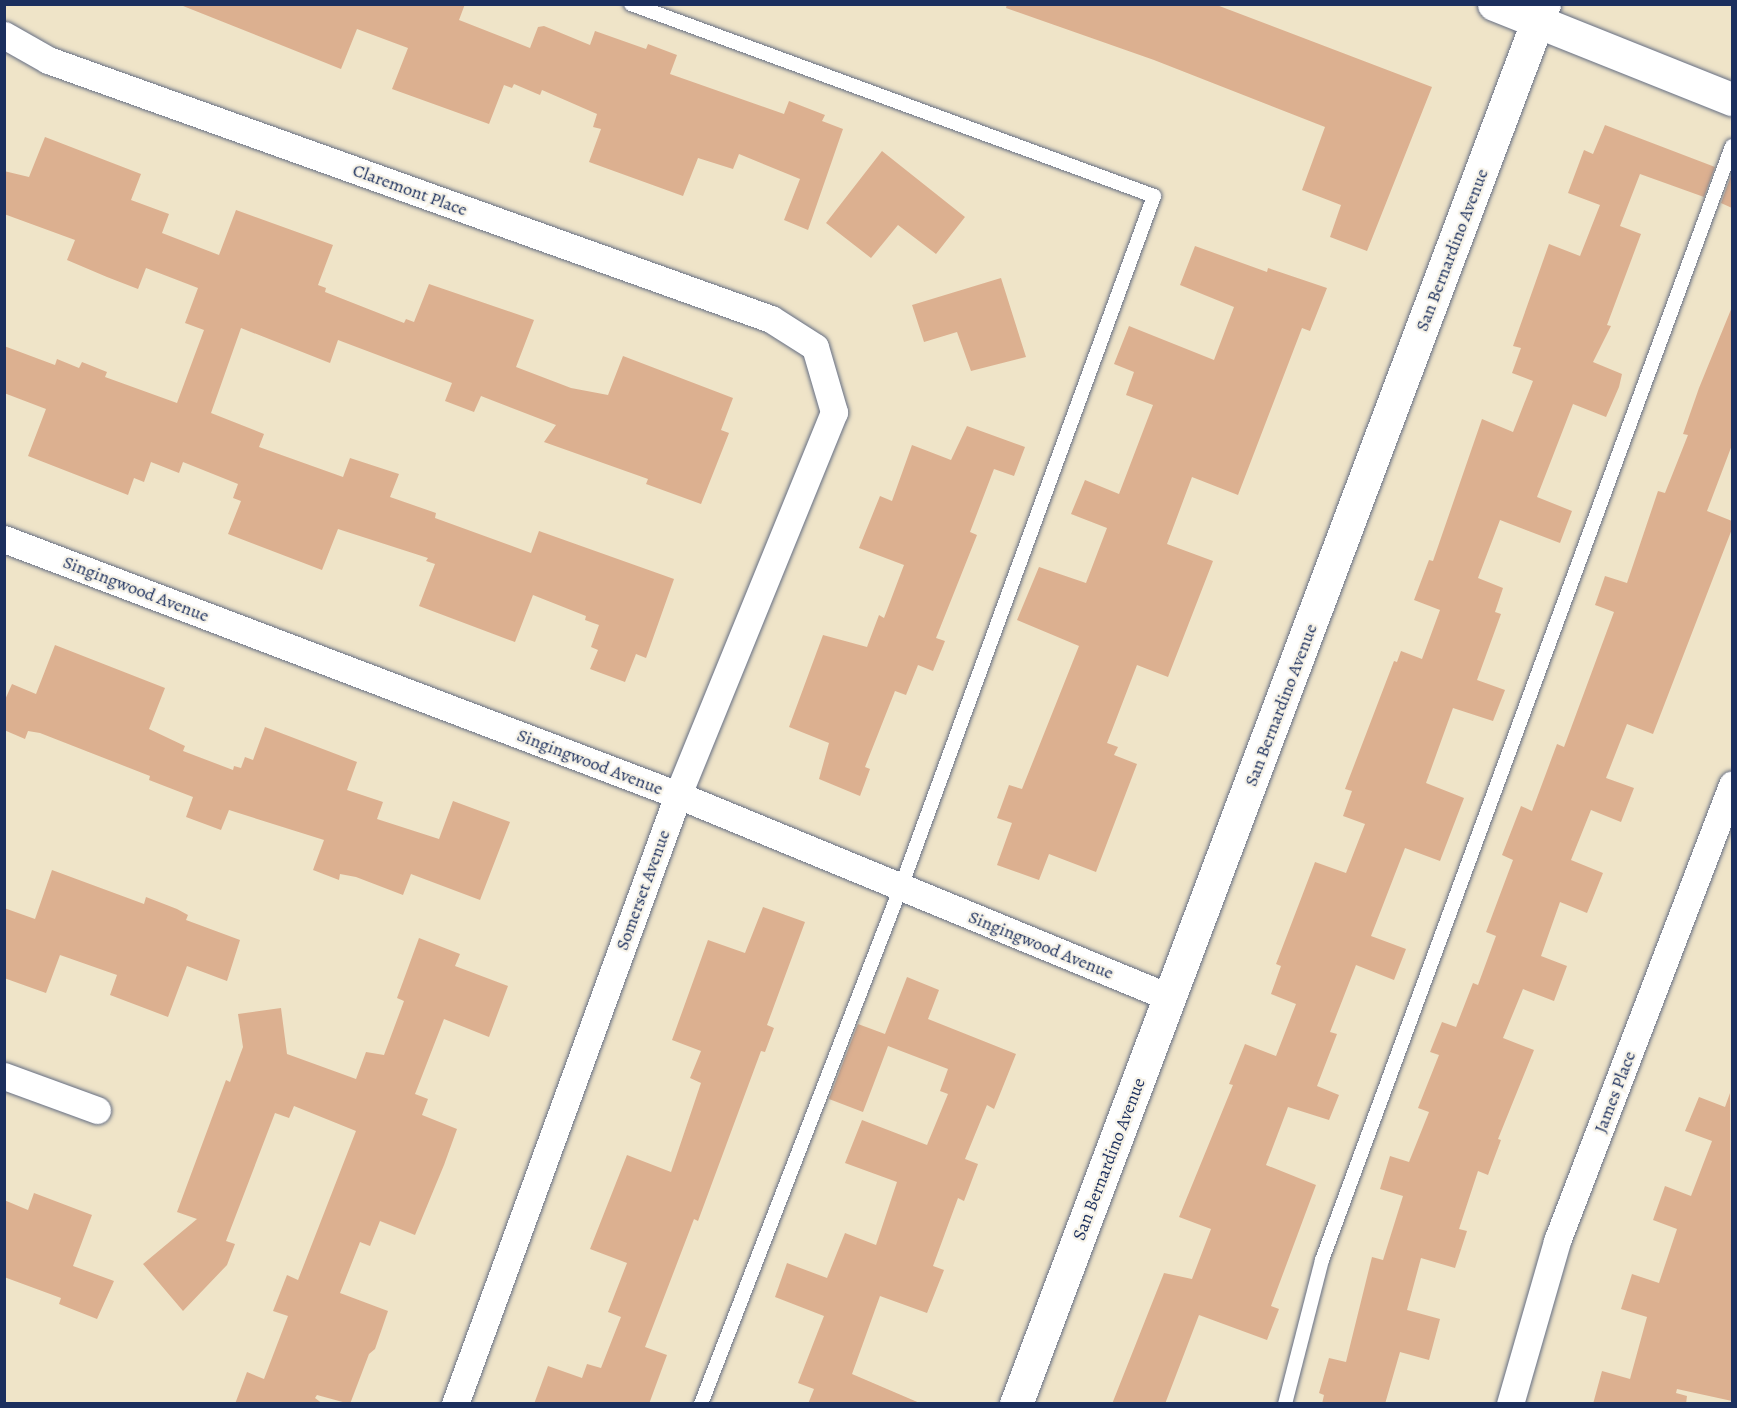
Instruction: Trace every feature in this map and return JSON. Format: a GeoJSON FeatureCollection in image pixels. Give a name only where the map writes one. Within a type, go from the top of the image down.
{"type":"FeatureCollection","features":[{"type":"Feature","properties":{"kind":"main road"},"geometry":{"type":"LineString","coordinates":[[1494,4],[1541,13],[1732,99]]}},
{"type":"Feature","properties":{"kind":"main road","name":"San Bernardino Avenue"},"geometry":{"type":"LineString","coordinates":[[1016,1404],[1541,13]]}},
{"type":"Feature","properties":{"kind":"street","name":"Claremont Place"},"geometry":{"type":"LineString","coordinates":[[4,34],[48,60],[771,319],[815,347]]}},
{"type":"Feature","properties":{"kind":"street","name":"Somerset Avenue"},"geometry":{"type":"LineString","coordinates":[[455,1404],[678,795],[834,412],[815,347]]}},
{"type":"Feature","properties":{"kind":"street","name":"Singingwood Avenue"},"geometry":{"type":"LineString","coordinates":[[4,539],[678,795],[1171,998]]}},
{"type":"Feature","properties":{"kind":"street","name":"James Place"},"geometry":{"type":"LineString","coordinates":[[1510,1404],[1557,1240],[1732,784]]}},
{"type":"Feature","properties":{"kind":"street"},"geometry":{"type":"LineString","coordinates":[[4,1076],[97,1110]]}},
{"type":"Feature","properties":{"kind":"lane"},"geometry":{"type":"LineString","coordinates":[[631,4],[1154,196],[901,887],[701,1404]]}},
{"type":"Feature","properties":{"kind":"lane"},"geometry":{"type":"LineString","coordinates":[[1285,1404],[1322,1260],[1732,146]]}},
{"type":"Feature","properties":{"kind":"building"},"geometry":{"type":"Polygon","coordinates":[[[178,4],[465,4],[459,20],[530,48],[538,27],[544,26],[590,45],[595,31],[646,49],[648,44],[677,55],[670,74],[784,114],[789,101],[825,115],[822,121],[843,129],[808,230],[784,220],[800,179],[739,154],[733,169],[698,158],[683,196],[589,162],[601,129],[593,127],[597,114],[542,90],[540,95],[514,84],[512,88],[504,85],[489,124],[392,89],[408,48],[357,29],[341,69],[178,4]]]}},
{"type":"Feature","properties":{"kind":"building"},"geometry":{"type":"Polygon","coordinates":[[[1007,4],[1214,4],[1432,87],[1367,251],[1330,237],[1341,205],[1302,190],[1325,127],[1154,60],[1006,8],[1007,4]]]}},
{"type":"Feature","properties":{"kind":"building"},"geometry":{"type":"Polygon","coordinates":[[[1605,125],[1715,167],[1704,197],[1640,174],[1620,226],[1641,234],[1607,325],[1611,326],[1593,362],[1622,374],[1619,387],[1606,417],[1573,404],[1537,497],[1572,511],[1560,543],[1500,520],[1478,578],[1503,588],[1495,612],[1501,614],[1477,680],[1505,690],[1493,721],[1453,708],[1426,783],[1464,798],[1440,861],[1405,848],[1371,936],[1406,949],[1394,980],[1356,965],[1330,1032],[1337,1034],[1317,1086],[1339,1095],[1329,1120],[1288,1107],[1266,1165],[1316,1185],[1271,1306],[1279,1309],[1267,1340],[1199,1315],[1165,1404],[1112,1404],[1164,1273],[1192,1279],[1211,1229],[1179,1217],[1233,1085],[1229,1084],[1245,1044],[1276,1056],[1296,1004],[1271,994],[1281,966],[1276,964],[1315,862],[1346,873],[1365,824],[1343,816],[1352,791],[1345,789],[1394,661],[1397,662],[1401,651],[1422,659],[1440,610],[1414,600],[1429,560],[1433,561],[1482,419],[1513,432],[1533,381],[1512,373],[1521,348],[1513,346],[1549,244],[1580,256],[1600,205],[1568,193],[1584,150],[1593,154],[1605,125]]]}},
{"type":"Feature","properties":{"kind":"building"},"geometry":{"type":"Polygon","coordinates":[[[45,137],[141,174],[131,200],[169,214],[162,233],[219,255],[236,210],[333,245],[318,285],[326,288],[325,292],[404,323],[406,319],[414,322],[429,284],[534,320],[516,367],[571,388],[608,395],[623,356],[733,398],[721,430],[729,433],[701,504],[646,484],[648,479],[544,442],[556,425],[481,396],[474,412],[445,401],[452,383],[338,340],[330,363],[241,328],[211,413],[264,434],[259,447],[343,477],[350,458],[399,474],[390,497],[436,513],[435,518],[531,553],[539,531],[674,579],[646,658],[636,654],[625,682],[590,669],[598,650],[591,647],[599,625],[585,620],[586,616],[533,595],[515,642],[419,606],[435,564],[426,561],[428,558],[338,529],[322,570],[228,534],[241,501],[233,498],[238,484],[183,462],[179,473],[151,462],[144,482],[134,478],[128,495],[28,456],[46,409],[4,393],[4,346],[55,365],[57,359],[79,368],[82,362],[107,372],[105,377],[177,403],[204,330],[185,323],[198,288],[146,268],[138,289],[67,260],[75,240],[4,214],[4,171],[29,177],[45,137]]]}},
{"type":"Feature","properties":{"kind":"building"},"geometry":{"type":"Polygon","coordinates":[[[882,151],[965,217],[936,254],[898,225],[871,258],[826,223],[882,151]]]}},
{"type":"Feature","properties":{"kind":"building"},"geometry":{"type":"Polygon","coordinates":[[[1732,173],[1732,208],[1721,203],[1732,173]]]}},
{"type":"Feature","properties":{"kind":"building"},"geometry":{"type":"Polygon","coordinates":[[[1195,246],[1267,272],[1268,268],[1327,288],[1310,331],[1302,328],[1238,495],[1192,477],[1167,544],[1213,561],[1168,677],[1137,665],[1107,743],[1118,747],[1114,755],[1137,764],[1096,872],[1049,854],[1039,880],[997,865],[1012,823],[997,818],[1009,785],[1022,789],[1079,646],[1017,620],[1039,567],[1086,583],[1107,528],[1071,514],[1085,480],[1119,494],[1153,405],[1126,395],[1134,372],[1114,364],[1129,326],[1214,360],[1234,307],[1180,285],[1195,246]]]}},
{"type":"Feature","properties":{"kind":"building"},"geometry":{"type":"Polygon","coordinates":[[[1001,278],[1026,357],[971,371],[957,332],[924,342],[912,305],[1001,278]]]}},
{"type":"Feature","properties":{"kind":"building"},"geometry":{"type":"Polygon","coordinates":[[[1732,307],[1732,445],[1707,511],[1732,521],[1732,529],[1653,734],[1627,724],[1606,778],[1634,788],[1621,822],[1591,810],[1571,860],[1603,873],[1587,913],[1560,902],[1541,956],[1567,966],[1554,1001],[1523,989],[1503,1038],[1534,1050],[1498,1139],[1501,1140],[1488,1175],[1478,1171],[1459,1229],[1467,1231],[1455,1268],[1421,1258],[1407,1310],[1440,1319],[1429,1360],[1400,1352],[1385,1404],[1322,1404],[1324,1395],[1319,1393],[1329,1358],[1346,1362],[1372,1257],[1383,1260],[1403,1196],[1380,1189],[1390,1156],[1409,1162],[1429,1112],[1418,1108],[1439,1055],[1430,1052],[1442,1022],[1456,1027],[1473,983],[1478,985],[1496,936],[1486,932],[1513,860],[1502,855],[1521,806],[1532,811],[1557,744],[1564,747],[1614,612],[1595,605],[1605,576],[1627,583],[1658,491],[1665,493],[1688,435],[1683,434],[1732,307]]]}},
{"type":"Feature","properties":{"kind":"building"},"geometry":{"type":"Polygon","coordinates":[[[967,426],[1025,447],[1014,476],[994,469],[970,532],[977,535],[936,638],[945,641],[933,671],[918,665],[906,695],[895,691],[865,767],[870,769],[860,796],[819,779],[829,743],[789,727],[823,635],[867,647],[879,615],[884,618],[904,565],[859,548],[880,496],[892,501],[912,445],[951,460],[967,426]]]}},
{"type":"Feature","properties":{"kind":"building"},"geometry":{"type":"Polygon","coordinates":[[[55,645],[165,688],[149,729],[185,746],[183,751],[233,770],[234,766],[241,768],[245,757],[253,760],[265,727],[357,762],[347,790],[383,802],[377,819],[439,839],[453,801],[510,822],[480,900],[411,874],[403,895],[356,877],[340,874],[339,880],[313,870],[324,840],[229,810],[221,830],[186,817],[193,797],[149,780],[150,776],[40,733],[28,731],[25,739],[4,730],[4,702],[12,684],[36,694],[55,645]]]}},
{"type":"Feature","properties":{"kind":"building"},"geometry":{"type":"Polygon","coordinates":[[[52,870],[144,904],[146,897],[188,915],[186,920],[240,940],[227,981],[187,966],[168,1017],[110,995],[117,975],[60,955],[46,993],[4,978],[4,908],[35,919],[52,870]]]}},
{"type":"Feature","properties":{"kind":"building"},"geometry":{"type":"Polygon","coordinates":[[[763,907],[805,922],[767,1025],[774,1028],[765,1052],[761,1051],[698,1221],[694,1219],[645,1347],[667,1355],[649,1404],[534,1404],[548,1366],[582,1378],[587,1364],[601,1368],[621,1317],[608,1312],[627,1263],[590,1249],[627,1155],[671,1172],[701,1083],[690,1078],[701,1051],[672,1040],[708,940],[745,953],[763,907]]]}},
{"type":"Feature","properties":{"kind":"building"},"geometry":{"type":"Polygon","coordinates":[[[419,938],[460,954],[455,966],[508,986],[489,1037],[444,1019],[415,1094],[428,1099],[422,1115],[457,1129],[444,1165],[415,1235],[380,1221],[370,1246],[360,1242],[340,1293],[388,1311],[375,1349],[369,1354],[350,1404],[317,1395],[315,1398],[323,1404],[235,1404],[247,1372],[264,1379],[288,1316],[273,1311],[287,1275],[298,1280],[356,1131],[294,1106],[289,1118],[275,1113],[226,1241],[235,1244],[227,1265],[183,1311],[143,1264],[197,1219],[177,1212],[226,1080],[230,1082],[243,1047],[238,1014],[281,1008],[287,1054],[356,1079],[366,1052],[384,1055],[404,1001],[397,998],[419,938]]]}},
{"type":"Feature","properties":{"kind":"building"},"geometry":{"type":"Polygon","coordinates":[[[907,977],[939,990],[928,1019],[1016,1054],[994,1109],[987,1105],[965,1159],[978,1164],[964,1201],[958,1198],[933,1266],[944,1270],[927,1313],[880,1296],[852,1374],[922,1404],[808,1404],[814,1389],[798,1383],[824,1316],[775,1297],[787,1263],[827,1278],[845,1233],[876,1245],[897,1182],[845,1163],[862,1120],[927,1145],[948,1094],[940,1091],[948,1069],[888,1046],[863,1112],[829,1099],[858,1024],[885,1034],[907,977]]]}},
{"type":"Feature","properties":{"kind":"building"},"geometry":{"type":"Polygon","coordinates":[[[1730,1093],[1732,1401],[1677,1389],[1676,1393],[1687,1396],[1686,1404],[1593,1404],[1602,1371],[1630,1379],[1647,1317],[1621,1309],[1632,1274],[1659,1283],[1677,1229],[1653,1220],[1665,1186],[1691,1196],[1712,1141],[1685,1131],[1699,1097],[1725,1107],[1730,1093]]]}},
{"type":"Feature","properties":{"kind":"building"},"geometry":{"type":"Polygon","coordinates":[[[34,1193],[92,1215],[73,1266],[114,1281],[97,1319],[59,1304],[61,1298],[4,1277],[4,1200],[28,1210],[34,1193]]]}}]}
